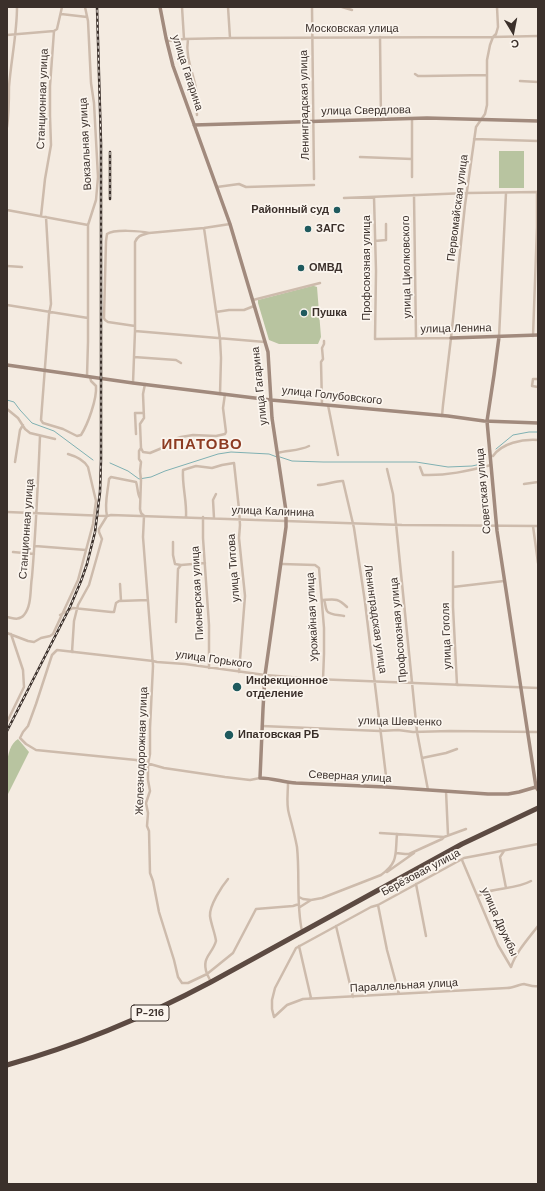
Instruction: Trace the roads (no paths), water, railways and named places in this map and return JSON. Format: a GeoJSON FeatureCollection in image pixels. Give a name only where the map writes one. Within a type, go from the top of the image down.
{"type":"FeatureCollection","features":[{"type":"Feature","properties":{"kind":"highway","name":"Р-216"},"geometry":{"type":"LineString","coordinates":[[7,1065],[44,1055],[110,1030],[163,1007],[462,844],[538,808]]}},
{"type":"Feature","properties":{"kind":"street"},"geometry":{"type":"LineString","coordinates":[[7,127],[9,112],[9,87],[17,7]]}},
{"type":"Feature","properties":{"kind":"street","name":"Станционная улица"},"geometry":{"type":"LineString","coordinates":[[42,216],[45,179],[51,145],[50,86],[54,31],[56,29],[62,7]]}},
{"type":"Feature","properties":{"kind":"street","name":"Вокзальная улица"},"geometry":{"type":"LineString","coordinates":[[44,370],[41,420],[45,424],[63,429],[77,436],[81,435],[91,414],[97,390],[96,386],[88,376],[88,225],[96,200],[98,177],[94,103],[91,83],[90,45],[85,7]]}},
{"type":"Feature","properties":{"kind":"street","name":"улица Гагарина"},"geometry":{"type":"LineString","coordinates":[[160,7],[166,41],[173,66],[230,224],[268,352],[272,418],[287,520],[265,676],[260,778]]}},
{"type":"Feature","properties":{"kind":"street","name":"улица Гагарина"},"geometry":{"type":"LineString","coordinates":[[182,7],[188,60],[196,89],[197,115]]}},
{"type":"Feature","properties":{"kind":"street"},"geometry":{"type":"LineString","coordinates":[[228,7],[230,38]]}},
{"type":"Feature","properties":{"kind":"street","name":"Ленинградская улица"},"geometry":{"type":"LineString","coordinates":[[312,7],[314,179]]}},
{"type":"Feature","properties":{"kind":"street"},"geometry":{"type":"LineString","coordinates":[[342,7],[352,10]]}},
{"type":"Feature","properties":{"kind":"street","name":"Первомайская улица"},"geometry":{"type":"LineString","coordinates":[[442,416],[442,405],[474,139],[476,127],[485,114],[487,105],[488,52],[498,27],[497,7]]}},
{"type":"Feature","properties":{"kind":"street"},"geometry":{"type":"LineString","coordinates":[[60,14],[87,17]]}},
{"type":"Feature","properties":{"kind":"street"},"geometry":{"type":"LineString","coordinates":[[7,35],[54,31]]}},
{"type":"Feature","properties":{"kind":"street","name":"Московская улица"},"geometry":{"type":"LineString","coordinates":[[166,41],[230,38],[538,36]]}},
{"type":"Feature","properties":{"kind":"street"},"geometry":{"type":"LineString","coordinates":[[380,37],[381,120]]}},
{"type":"Feature","properties":{"kind":"street"},"geometry":{"type":"LineString","coordinates":[[415,74],[418,76],[487,75]]}},
{"type":"Feature","properties":{"kind":"street"},"geometry":{"type":"LineString","coordinates":[[520,82],[538,82]]}},
{"type":"Feature","properties":{"kind":"street"},"geometry":{"type":"LineString","coordinates":[[412,119],[412,177]]}},
{"type":"Feature","properties":{"kind":"street","name":"улица Свердлова"},"geometry":{"type":"LineString","coordinates":[[194,125],[412,119],[538,121]]}},
{"type":"Feature","properties":{"kind":"street"},"geometry":{"type":"LineString","coordinates":[[474,139],[538,141]]}},
{"type":"Feature","properties":{"kind":"street"},"geometry":{"type":"LineString","coordinates":[[360,157],[412,159]]}},
{"type":"Feature","properties":{"kind":"street"},"geometry":{"type":"LineString","coordinates":[[217,187],[239,184],[246,187],[314,185]]}},
{"type":"Feature","properties":{"kind":"street"},"geometry":{"type":"LineString","coordinates":[[344,198],[538,192],[536,336]]}},
{"type":"Feature","properties":{"kind":"street","name":"Советская улица"},"geometry":{"type":"LineString","coordinates":[[506,193],[499,337],[487,421],[496,526],[528,732],[537,780],[537,789]]}},
{"type":"Feature","properties":{"kind":"street","name":"улица Циолковского"},"geometry":{"type":"LineString","coordinates":[[414,195],[416,338]]}},
{"type":"Feature","properties":{"kind":"street","name":"Профсоюзная улица"},"geometry":{"type":"LineString","coordinates":[[374,197],[376,271],[375,339]]}},
{"type":"Feature","properties":{"kind":"street"},"geometry":{"type":"LineString","coordinates":[[7,210],[88,225]]}},
{"type":"Feature","properties":{"kind":"street"},"geometry":{"type":"LineString","coordinates":[[44,370],[50,304],[46,217]]}},
{"type":"Feature","properties":{"kind":"street"},"geometry":{"type":"LineString","coordinates":[[134,383],[135,242],[137,238],[141,235],[149,233],[230,224]]}},
{"type":"Feature","properties":{"kind":"street"},"geometry":{"type":"LineString","coordinates":[[375,241],[386,240],[386,224]]}},
{"type":"Feature","properties":{"kind":"street"},"geometry":{"type":"LineString","coordinates":[[204,228],[222,358],[220,394]]}},
{"type":"Feature","properties":{"kind":"street"},"geometry":{"type":"LineString","coordinates":[[135,326],[108,322],[104,318],[107,234],[112,231],[142,231],[149,233]]}},
{"type":"Feature","properties":{"kind":"street"},"geometry":{"type":"LineString","coordinates":[[7,266],[22,267]]}},
{"type":"Feature","properties":{"kind":"street"},"geometry":{"type":"LineString","coordinates":[[252,300],[320,284]]}},
{"type":"Feature","properties":{"kind":"street"},"geometry":{"type":"LineString","coordinates":[[7,305],[88,318]]}},
{"type":"Feature","properties":{"kind":"street"},"geometry":{"type":"LineString","coordinates":[[216,312],[244,310],[254,306]]}},
{"type":"Feature","properties":{"kind":"street"},"geometry":{"type":"LineString","coordinates":[[135,331],[265,342]]}},
{"type":"Feature","properties":{"kind":"street","name":"улица Ленина"},"geometry":{"type":"LineString","coordinates":[[375,339],[536,336]]}},
{"type":"Feature","properties":{"kind":"street"},"geometry":{"type":"LineString","coordinates":[[322,404],[320,362],[323,359],[322,348],[324,340]]}},
{"type":"Feature","properties":{"kind":"street"},"geometry":{"type":"LineString","coordinates":[[134,357],[176,360],[181,363]]}},
{"type":"Feature","properties":{"kind":"street","name":"улица Голубовского"},"geometry":{"type":"LineString","coordinates":[[7,364],[134,383],[271,400],[487,421],[538,423]]}},
{"type":"Feature","properties":{"kind":"street"},"geometry":{"type":"LineString","coordinates":[[538,379],[533,379],[532,386],[538,387]]}},
{"type":"Feature","properties":{"kind":"street"},"geometry":{"type":"LineString","coordinates":[[145,384],[143,394],[144,418],[140,424],[141,448],[144,452],[150,453],[162,448],[166,442],[181,437],[193,435],[216,436],[226,434],[226,422],[223,408],[225,394]]}},
{"type":"Feature","properties":{"kind":"street"},"geometry":{"type":"LineString","coordinates":[[328,405],[338,455]]}},
{"type":"Feature","properties":{"kind":"street"},"geometry":{"type":"LineString","coordinates":[[7,409],[18,418],[30,433],[55,439]]}},
{"type":"Feature","properties":{"kind":"street"},"geometry":{"type":"LineString","coordinates":[[136,434],[135,413],[144,413]]}},
{"type":"Feature","properties":{"kind":"street"},"geometry":{"type":"LineString","coordinates":[[15,462],[20,430],[23,425]]}},
{"type":"Feature","properties":{"kind":"street","name":"Станционная улица"},"geometry":{"type":"LineString","coordinates":[[7,617],[18,619],[24,614],[28,607],[35,546],[40,436]]}},
{"type":"Feature","properties":{"kind":"street"},"geometry":{"type":"LineString","coordinates":[[491,456],[493,456],[496,451],[508,444],[538,440]]}},
{"type":"Feature","properties":{"kind":"street"},"geometry":{"type":"LineString","coordinates":[[277,453],[288,450],[302,450],[309,446]]}},
{"type":"Feature","properties":{"kind":"street","name":"Железнодорожная улица"},"geometry":{"type":"LineString","coordinates":[[141,448],[139,451],[139,459],[141,462],[141,513],[144,516],[143,532],[153,661],[150,750],[148,764],[150,791],[146,803],[148,813],[147,826],[149,831],[149,870],[153,881],[159,912],[180,981],[184,984],[188,983],[207,974]]}},
{"type":"Feature","properties":{"kind":"street"},"geometry":{"type":"LineString","coordinates":[[9,633],[34,642],[50,636],[63,613],[78,580],[93,524],[96,501],[86,463],[68,454]]}},
{"type":"Feature","properties":{"kind":"street","name":"улица Титова"},"geometry":{"type":"LineString","coordinates":[[186,517],[183,470],[196,466],[212,468],[234,463],[240,519],[239,538],[245,596],[239,672]]}},
{"type":"Feature","properties":{"kind":"street"},"geometry":{"type":"LineString","coordinates":[[420,467],[423,475],[431,475],[465,472],[491,465]]}},
{"type":"Feature","properties":{"kind":"street","name":"Профсоюзная улица"},"geometry":{"type":"LineString","coordinates":[[387,469],[394,494],[417,732],[428,790]]}},
{"type":"Feature","properties":{"kind":"street"},"geometry":{"type":"LineString","coordinates":[[72,652],[74,621],[77,608],[89,585],[102,539],[99,529],[107,516],[106,500],[109,479],[111,477],[136,482],[138,494],[141,498]]}},
{"type":"Feature","properties":{"kind":"street","name":"Ленинградская улица"},"geometry":{"type":"LineString","coordinates":[[318,485],[326,485],[343,480],[354,528],[375,681],[386,776],[385,787]]}},
{"type":"Feature","properties":{"kind":"street"},"geometry":{"type":"LineString","coordinates":[[524,484],[538,482]]}},
{"type":"Feature","properties":{"kind":"street"},"geometry":{"type":"LineString","coordinates":[[214,518],[213,500],[216,494]]}},
{"type":"Feature","properties":{"kind":"street","name":"улица Калинина"},"geometry":{"type":"LineString","coordinates":[[7,512],[94,516],[203,517],[352,523],[538,526]]}},
{"type":"Feature","properties":{"kind":"street","name":"Пионерская улица"},"geometry":{"type":"LineString","coordinates":[[203,517],[209,625],[209,668]]}},
{"type":"Feature","properties":{"kind":"street"},"geometry":{"type":"LineString","coordinates":[[533,526],[538,563]]}},
{"type":"Feature","properties":{"kind":"street"},"geometry":{"type":"LineString","coordinates":[[173,542],[175,564],[205,563]]}},
{"type":"Feature","properties":{"kind":"street"},"geometry":{"type":"LineString","coordinates":[[35,546],[86,550]]}},
{"type":"Feature","properties":{"kind":"street"},"geometry":{"type":"LineString","coordinates":[[14,552],[34,554]]}},
{"type":"Feature","properties":{"kind":"street","name":"улица Гоголя"},"geometry":{"type":"LineString","coordinates":[[453,552],[453,607],[457,684]]}},
{"type":"Feature","properties":{"kind":"street","name":"Урожайная улица"},"geometry":{"type":"LineString","coordinates":[[282,564],[315,565],[319,567],[323,600],[323,680]]}},
{"type":"Feature","properties":{"kind":"street"},"geometry":{"type":"LineString","coordinates":[[176,622],[178,569],[181,565]]}},
{"type":"Feature","properties":{"kind":"street","name":"улица Гоголя"},"geometry":{"type":"LineString","coordinates":[[453,587],[504,581]]}},
{"type":"Feature","properties":{"kind":"street"},"geometry":{"type":"LineString","coordinates":[[120,584],[121,601]]}},
{"type":"Feature","properties":{"kind":"street"},"geometry":{"type":"LineString","coordinates":[[60,615],[71,608],[114,612],[116,603],[121,601],[148,600]]}},
{"type":"Feature","properties":{"kind":"street"},"geometry":{"type":"LineString","coordinates":[[329,613],[326,603],[323,600],[339,600],[347,607]]}},
{"type":"Feature","properties":{"kind":"street"},"geometry":{"type":"LineString","coordinates":[[323,614],[329,613],[344,616]]}},
{"type":"Feature","properties":{"kind":"street"},"geometry":{"type":"LineString","coordinates":[[7,722],[24,687],[23,670],[9,633]]}},
{"type":"Feature","properties":{"kind":"street","name":"улица Горького"},"geometry":{"type":"LineString","coordinates":[[148,764],[136,760],[34,749],[20,738],[28,726],[52,655],[57,650],[166,662],[265,676],[323,680],[538,688]]}},
{"type":"Feature","properties":{"kind":"street","name":"улица Шевченко"},"geometry":{"type":"LineString","coordinates":[[262,726],[380,731],[398,730],[417,732],[538,732]]}},
{"type":"Feature","properties":{"kind":"street"},"geometry":{"type":"LineString","coordinates":[[422,758],[457,749]]}},
{"type":"Feature","properties":{"kind":"street","name":"Северная улица"},"geometry":{"type":"LineString","coordinates":[[148,764],[164,768],[242,779],[276,779],[288,783],[385,787],[488,794],[508,794],[537,789]]}},
{"type":"Feature","properties":{"kind":"street"},"geometry":{"type":"LineString","coordinates":[[288,783],[287,801],[297,848],[299,905],[303,932]]}},
{"type":"Feature","properties":{"kind":"street"},"geometry":{"type":"LineString","coordinates":[[396,853],[409,854],[446,836],[446,791]]}},
{"type":"Feature","properties":{"kind":"street","name":"Берёзовая улица"},"geometry":{"type":"LineString","coordinates":[[380,833],[446,836],[466,829]]}},
{"type":"Feature","properties":{"kind":"street"},"geometry":{"type":"LineString","coordinates":[[381,875],[394,861],[398,834]]}},
{"type":"Feature","properties":{"kind":"street","name":"Берёзовая улица"},"geometry":{"type":"LineString","coordinates":[[399,994],[387,950],[378,905],[466,858],[538,844]]}},
{"type":"Feature","properties":{"kind":"street"},"geometry":{"type":"LineString","coordinates":[[207,974],[234,953],[256,909],[293,906],[322,898],[381,875],[419,849]]}},
{"type":"Feature","properties":{"kind":"street"},"geometry":{"type":"LineString","coordinates":[[504,850],[500,856],[506,888]]}},
{"type":"Feature","properties":{"kind":"street","name":"улица Дружбы"},"geometry":{"type":"LineString","coordinates":[[462,860],[498,945],[511,968],[513,960],[518,952],[538,926]]}},
{"type":"Feature","properties":{"kind":"street"},"geometry":{"type":"LineString","coordinates":[[211,982],[205,968],[205,962],[216,941],[210,919],[210,911],[222,887],[228,879]]}},
{"type":"Feature","properties":{"kind":"street"},"geometry":{"type":"LineString","coordinates":[[478,896],[487,892],[521,886],[531,881]]}},
{"type":"Feature","properties":{"kind":"street"},"geometry":{"type":"LineString","coordinates":[[416,884],[426,936]]}},
{"type":"Feature","properties":{"kind":"street"},"geometry":{"type":"LineString","coordinates":[[299,897],[311,900]]}},
{"type":"Feature","properties":{"kind":"street"},"geometry":{"type":"LineString","coordinates":[[311,998],[299,946],[371,907],[378,905]]}},
{"type":"Feature","properties":{"kind":"street"},"geometry":{"type":"LineString","coordinates":[[336,926],[353,997]]}},
{"type":"Feature","properties":{"kind":"street","name":"Параллельная улица"},"geometry":{"type":"LineString","coordinates":[[299,946],[293,952],[275,988],[272,1000],[274,1017],[287,1005],[298,1000],[311,998],[508,988],[523,984],[538,986]]}},
{"type":"Feature","properties":{"kind":"waterway"},"geometry":{"type":"LineString","coordinates":[[7,400],[14,402],[32,423],[54,431],[93,460]]}},
{"type":"Feature","properties":{"kind":"waterway"},"geometry":{"type":"LineString","coordinates":[[496,449],[513,435],[538,432]]}},
{"type":"Feature","properties":{"kind":"waterway"},"geometry":{"type":"LineString","coordinates":[[110,463],[128,471],[139,479],[151,477],[218,454],[231,452],[269,454],[277,457]]}},
{"type":"Feature","properties":{"kind":"waterway"},"geometry":{"type":"LineString","coordinates":[[280,457],[292,461],[416,462],[448,467],[481,464],[486,454]]}},
{"type":"Feature","properties":{"kind":"railway"},"geometry":{"type":"LineString","coordinates":[[7,731],[70,607],[81,581],[95,532],[100,492],[101,143],[97,7]]}},
{"type":"Feature","properties":{"kind":"railway"},"geometry":{"type":"LineString","coordinates":[[110,152],[110,199]]}},
{"type":"Feature","properties":{"kind":"place","name":"Районный суд"},"geometry":{"type":"Point","coordinates":[337,210]}},
{"type":"Feature","properties":{"kind":"place","name":"ЗАГС"},"geometry":{"type":"Point","coordinates":[308,229]}},
{"type":"Feature","properties":{"kind":"place","name":"ОМВД"},"geometry":{"type":"Point","coordinates":[301,268]}},
{"type":"Feature","properties":{"kind":"place","name":"Пушка"},"geometry":{"type":"Point","coordinates":[304,313]}},
{"type":"Feature","properties":{"kind":"place","name":"Инфекционное отделение"},"geometry":{"type":"Point","coordinates":[237,687]}},
{"type":"Feature","properties":{"kind":"place","name":"Ипатовская РБ"},"geometry":{"type":"Point","coordinates":[229,735]}},
{"type":"Feature","properties":{"kind":"district","name":"ИПАТОВО"},"geometry":{"type":"Point","coordinates":[202,445]}}]}
